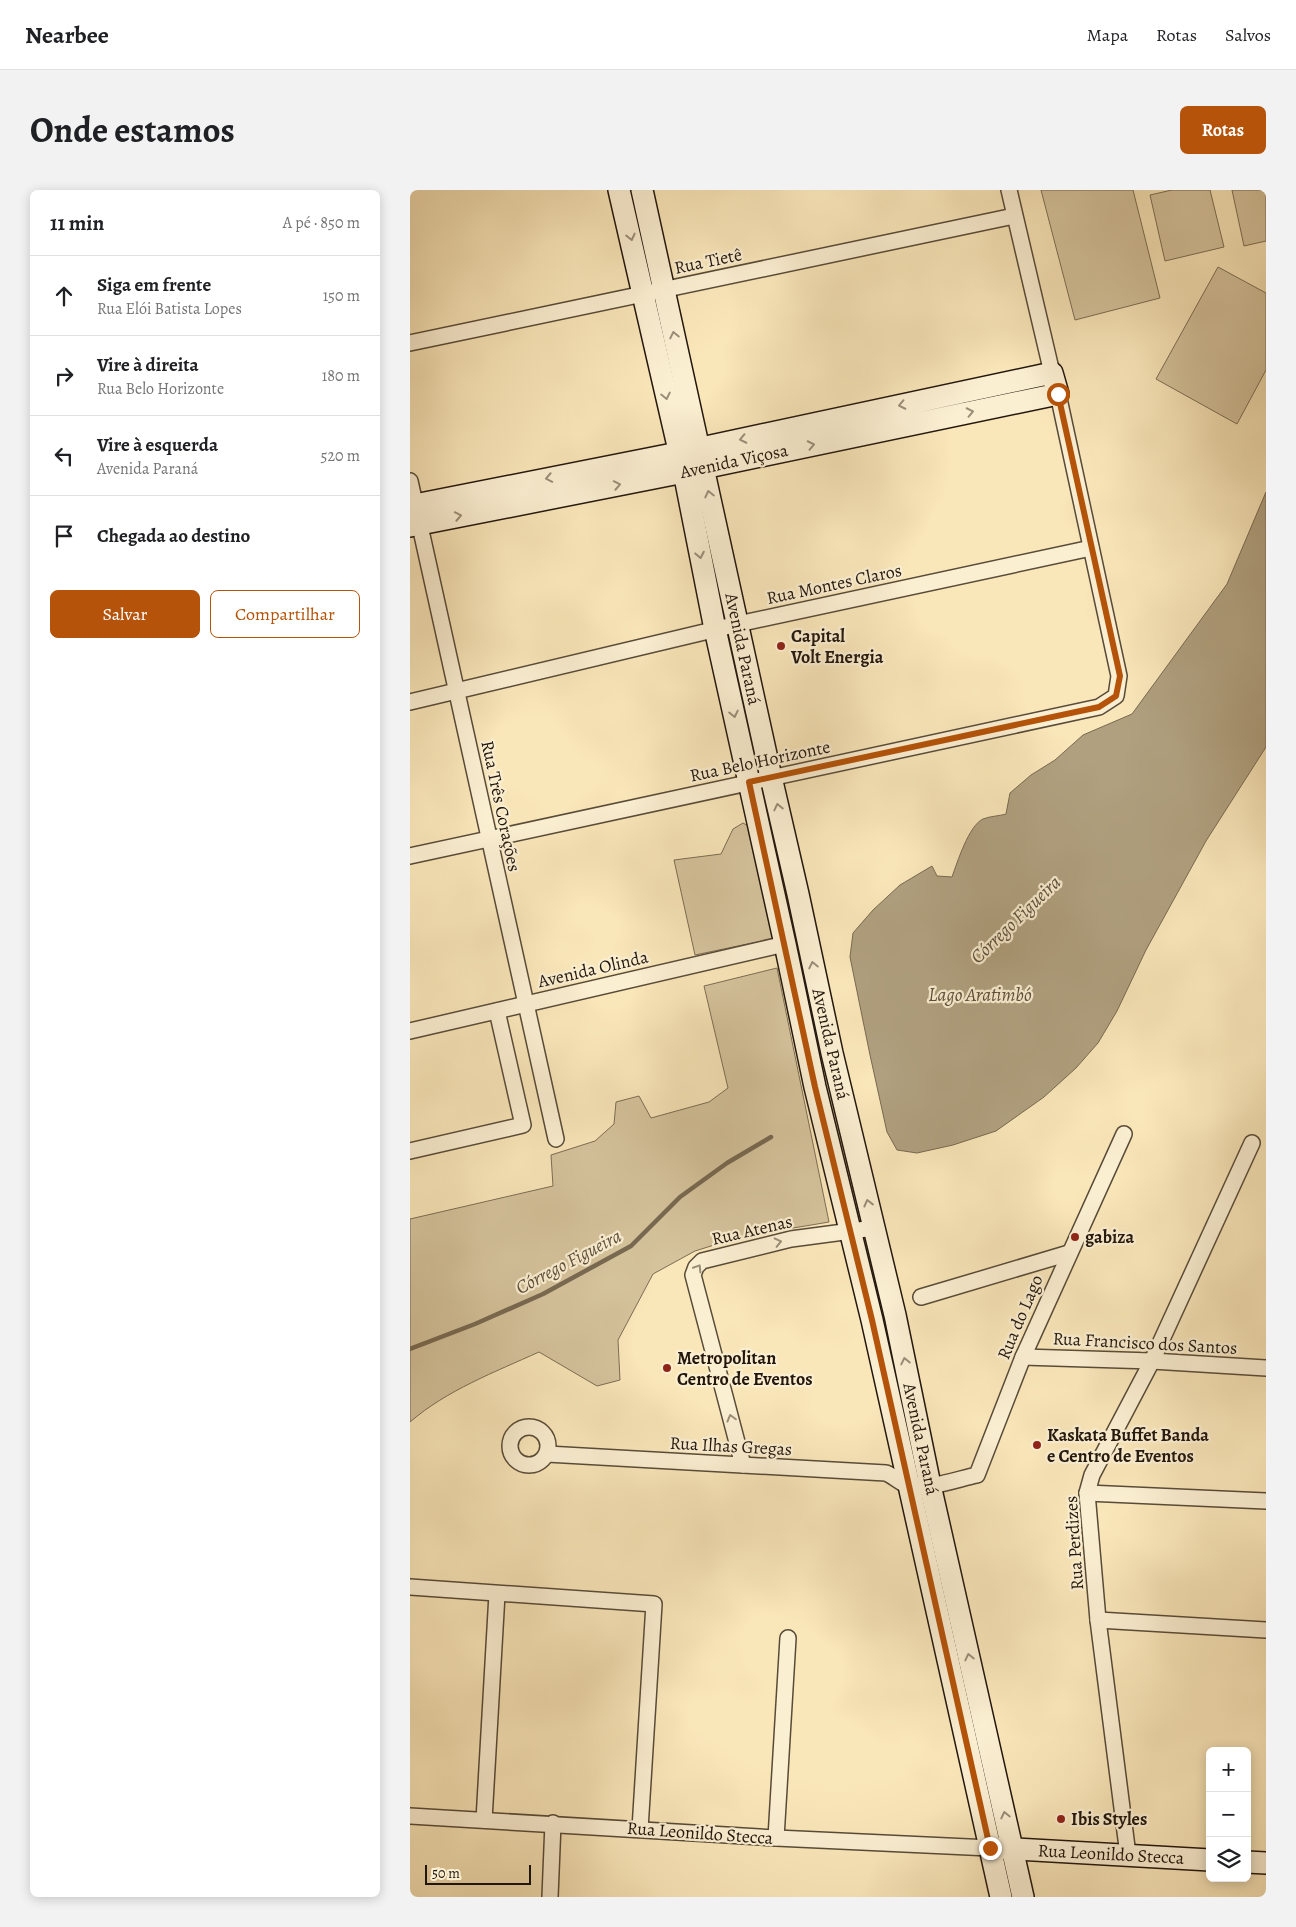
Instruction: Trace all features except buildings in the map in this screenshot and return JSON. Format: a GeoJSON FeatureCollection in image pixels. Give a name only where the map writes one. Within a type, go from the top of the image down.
{"type":"FeatureCollection","features":[{"type":"Feature","properties":{"kind":"main road","name":"Avenida Paraná"},"geometry":{"type":"LineString","coordinates":[[620,190],[654,292]]}},
{"type":"Feature","properties":{"kind":"main road","name":"Avenida Paraná"},"geometry":{"type":"LineString","coordinates":[[642,190],[654,292],[691,460],[738,624],[833,1059],[896,1315],[930,1485],[1024,1897]]}},
{"type":"Feature","properties":{"kind":"main road"},"geometry":{"type":"LineString","coordinates":[[1052,372],[1058,394]]}},
{"type":"Feature","properties":{"kind":"main road","name":"Avenida Viçosa"},"geometry":{"type":"LineString","coordinates":[[691,460],[1052,372]]}},
{"type":"Feature","properties":{"kind":"main road","name":"Avenida Viçosa"},"geometry":{"type":"LineString","coordinates":[[414,515],[691,460],[1058,394]]}},
{"type":"Feature","properties":{"kind":"main road","name":"Avenida Paraná"},"geometry":{"type":"LineString","coordinates":[[691,460],[715,629],[815,1087],[851,1232],[1001,1897]]}},
{"type":"Feature","properties":{"kind":"main road","name":"Rua Leonildo Stecca"},"geometry":{"type":"LineString","coordinates":[[990,1848],[1206,1860]]}},
{"type":"Feature","properties":{"kind":"main road"},"geometry":{"type":"LineString","coordinates":[[1251,1862],[1266,1863]]}},
{"type":"Feature","properties":{"kind":"street"},"geometry":{"type":"LineString","coordinates":[[1009,190],[1052,372]]}},
{"type":"Feature","properties":{"kind":"street","name":"Rua Tietê"},"geometry":{"type":"LineString","coordinates":[[410,342],[1014,216]]}},
{"type":"Feature","properties":{"kind":"street"},"geometry":{"type":"LineString","coordinates":[[1058,394],[1091,548]]}},
{"type":"Feature","properties":{"kind":"street","name":"Rua Três Corações"},"geometry":{"type":"LineString","coordinates":[[410,481],[414,515],[457,692],[556,1139]]}},
{"type":"Feature","properties":{"kind":"street","name":"Rua Montes Claros"},"geometry":{"type":"LineString","coordinates":[[410,702],[715,629],[1091,548]]}},
{"type":"Feature","properties":{"kind":"street","name":"Rua Belo Horizonte"},"geometry":{"type":"LineString","coordinates":[[410,856],[1099,707],[1116,696],[1120,676],[1091,548]]}},
{"type":"Feature","properties":{"kind":"street","name":"Avenida Olinda"},"geometry":{"type":"LineString","coordinates":[[410,1031],[785,944]]}},
{"type":"Feature","properties":{"kind":"street"},"geometry":{"type":"LineString","coordinates":[[410,1151],[523,1125],[497,1010]]}},
{"type":"Feature","properties":{"kind":"street","name":"Rua do Lago"},"geometry":{"type":"LineString","coordinates":[[930,1485],[977,1475],[1023,1357],[1068,1253],[1124,1134]]}},
{"type":"Feature","properties":{"kind":"street","name":"Rua Perdizes"},"geometry":{"type":"LineString","coordinates":[[1128,1855],[1098,1620],[1086,1493],[1092,1475],[1152,1360],[1252,1143]]}},
{"type":"Feature","properties":{"kind":"street","name":"Rua Atenas"},"geometry":{"type":"LineString","coordinates":[[743,1465],[693,1275],[696,1267],[702,1261],[782,1241],[874,1228]]}},
{"type":"Feature","properties":{"kind":"street"},"geometry":{"type":"LineString","coordinates":[[921,1297],[1068,1253]]}},
{"type":"Feature","properties":{"kind":"street","name":"Rua Francisco dos Santos"},"geometry":{"type":"LineString","coordinates":[[1023,1357],[1152,1360],[1266,1368]]}},
{"type":"Feature","properties":{"kind":"street","name":"Rua Ilhas Gregas"},"geometry":{"type":"LineString","coordinates":[[547,1454],[886,1473],[909,1486]]}},
{"type":"Feature","properties":{"kind":"street"},"geometry":{"type":"LineString","coordinates":[[909,1486],[930,1485]]}},
{"type":"Feature","properties":{"kind":"street"},"geometry":{"type":"LineString","coordinates":[[1086,1493],[1266,1501]]}},
{"type":"Feature","properties":{"kind":"street"},"geometry":{"type":"LineString","coordinates":[[410,1587],[654,1604],[640,1829]]}},
{"type":"Feature","properties":{"kind":"street"},"geometry":{"type":"LineString","coordinates":[[484,1820],[496,1594]]}},
{"type":"Feature","properties":{"kind":"street"},"geometry":{"type":"LineString","coordinates":[[1098,1620],[1266,1630]]}},
{"type":"Feature","properties":{"kind":"street"},"geometry":{"type":"LineString","coordinates":[[776,1838],[788,1638]]}},
{"type":"Feature","properties":{"kind":"street","name":"Rua Leonildo Stecca"},"geometry":{"type":"LineString","coordinates":[[410,1816],[776,1838],[990,1848]]}},
{"type":"Feature","properties":{"kind":"street"},"geometry":{"type":"LineString","coordinates":[[550,1897],[553,1824]]}},
{"type":"Feature","properties":{"kind":"shaded area"},"geometry":{"type":"Polygon","coordinates":[[[1041,190],[1133,190],[1160,298],[1075,320],[1041,190]]]}},
{"type":"Feature","properties":{"kind":"shaded area"},"geometry":{"type":"Polygon","coordinates":[[[1172,190],[1210,190],[1224,247],[1165,261],[1150,195],[1172,190]]]}},
{"type":"Feature","properties":{"kind":"shaded area"},"geometry":{"type":"Polygon","coordinates":[[[1232,190],[1266,190],[1266,241],[1244,246],[1232,190]]]}},
{"type":"Feature","properties":{"kind":"shaded area"},"geometry":{"type":"Polygon","coordinates":[[[1218,267],[1266,293],[1266,370],[1237,424],[1156,379],[1218,267]]]}},
{"type":"Feature","properties":{"kind":"shaded area"},"geometry":{"type":"Polygon","coordinates":[[[732,639],[759,770],[755,768],[728,644],[729,640],[732,639]]]}},
{"type":"Feature","properties":{"kind":"shaded area"},"geometry":{"type":"Polygon","coordinates":[[[763,791],[766,791],[880,1299],[878,1303],[873,1302],[762,795],[763,791]]]}},
{"type":"Feature","properties":{"kind":"shaded area"},"geometry":{"type":"Polygon","coordinates":[[[743,823],[752,828],[776,938],[695,955],[674,860],[721,854],[733,829],[743,823]]]}},
{"type":"Feature","properties":{"kind":"shaded area"},"geometry":{"type":"Polygon","coordinates":[[[777,968],[829,1222],[740,1237],[695,1251],[653,1274],[618,1340],[620,1380],[597,1386],[539,1352],[455,1391],[410,1422],[410,1219],[553,1186],[551,1155],[595,1141],[614,1124],[616,1102],[639,1096],[651,1118],[709,1102],[728,1088],[704,986],[777,968]]]}},
{"type":"Feature","properties":{"kind":"water","name":"Lago Aratimbó"},"geometry":{"type":"Polygon","coordinates":[[[1266,492],[1266,747],[1206,841],[1146,950],[1117,1011],[1098,1043],[1076,1068],[1044,1097],[996,1131],[953,1145],[917,1153],[897,1150],[887,1132],[850,957],[853,933],[873,910],[900,885],[932,866],[937,876],[952,877],[968,836],[983,819],[1006,814],[1010,793],[1031,775],[1055,760],[1083,735],[1132,714],[1227,584],[1266,492]]]}},
{"type":"Feature","properties":{"kind":"waterway","name":"Córrego Figueira"},"geometry":{"type":"LineString","coordinates":[[410,1349],[475,1324],[543,1294],[631,1246],[680,1197],[727,1163],[771,1137]]}},
{"type":"Feature","properties":{"kind":"place","name":"Capital Volt Energia"},"geometry":{"type":"Point","coordinates":[781,646]}},
{"type":"Feature","properties":{"kind":"place","name":"gabiza"},"geometry":{"type":"Point","coordinates":[1075,1237]}},
{"type":"Feature","properties":{"kind":"place","name":"Metropolitan Centro de Eventos"},"geometry":{"type":"Point","coordinates":[667,1368]}},
{"type":"Feature","properties":{"kind":"place","name":"Kaskata Buffet Banda e Centro de Eventos"},"geometry":{"type":"Point","coordinates":[1037,1445]}},
{"type":"Feature","properties":{"kind":"place","name":"Ibis Styles"},"geometry":{"type":"Point","coordinates":[1061,1819]}},
{"type":"Feature","properties":{"kind":"route"},"geometry":{"type":"LineString","coordinates":[[990,1848],[872,1320],[815,1087],[749,782],[1099,707],[1116,696],[1120,676],[1058,394]]}}]}
